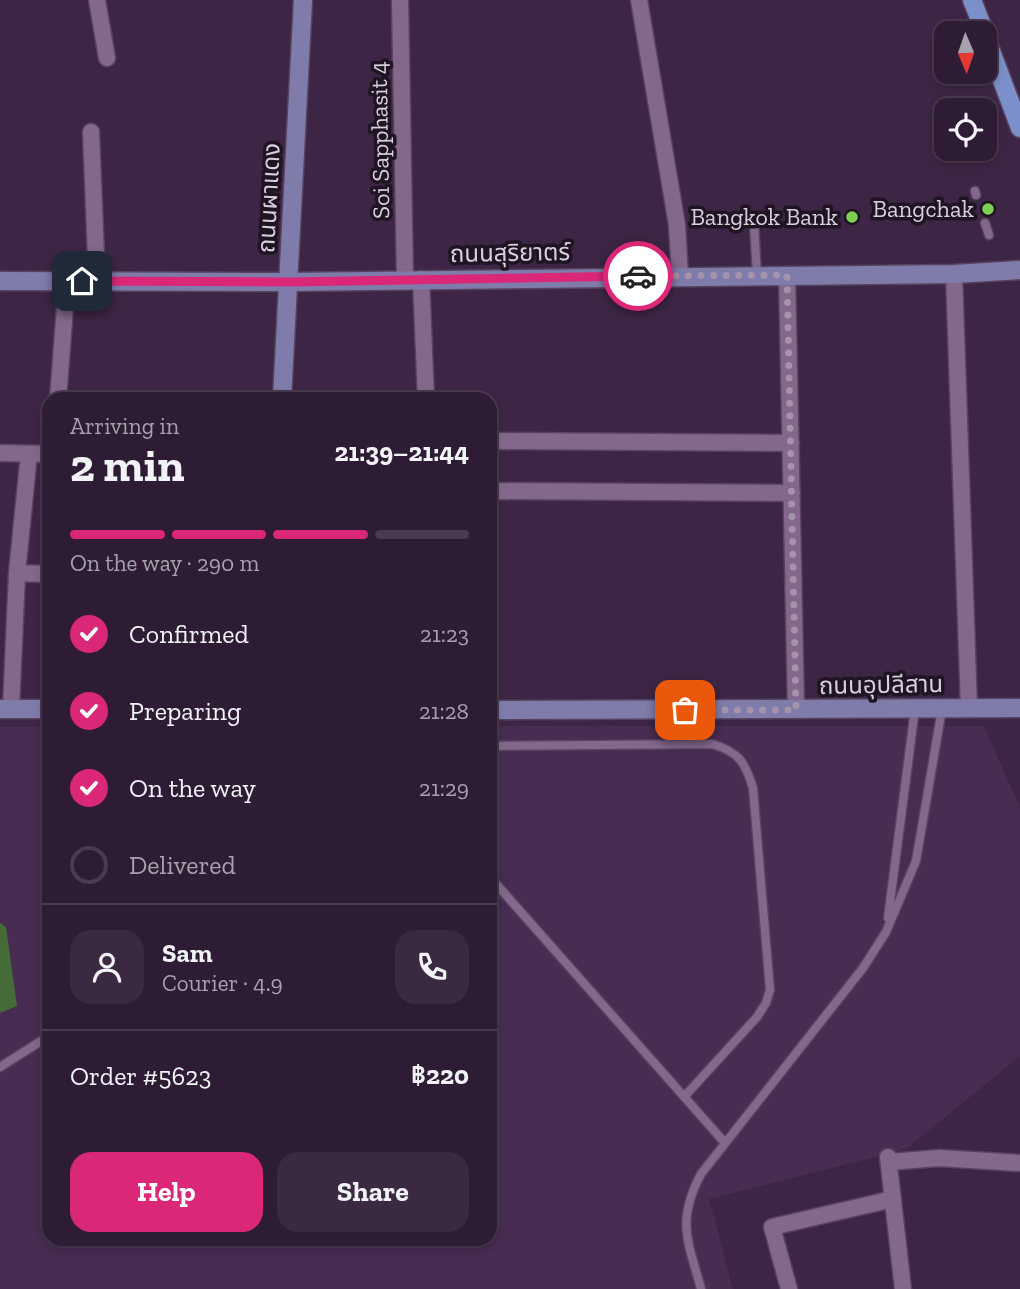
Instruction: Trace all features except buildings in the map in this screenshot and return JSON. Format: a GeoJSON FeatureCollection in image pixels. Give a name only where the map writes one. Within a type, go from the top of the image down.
{"type":"FeatureCollection","features":[{"type":"Feature","properties":{"kind":"main road"},"geometry":{"type":"LineString","coordinates":[[972,0],[980,21]]}},
{"type":"Feature","properties":{"kind":"main road"},"geometry":{"type":"LineString","coordinates":[[998,69],[1020,128]]}},
{"type":"Feature","properties":{"kind":"street"},"geometry":{"type":"LineString","coordinates":[[97,0],[107,58]]}},
{"type":"Feature","properties":{"kind":"street","name":"ถนนผาแดง"},"geometry":{"type":"LineString","coordinates":[[282,392],[303,0]]}},
{"type":"Feature","properties":{"kind":"street","name":"Soi Sapphasit 4"},"geometry":{"type":"LineString","coordinates":[[400,0],[413,279],[425,392]]}},
{"type":"Feature","properties":{"kind":"street"},"geometry":{"type":"LineString","coordinates":[[639,0],[677,225],[680,276]]}},
{"type":"Feature","properties":{"kind":"street"},"geometry":{"type":"LineString","coordinates":[[91,132],[97,282]]}},
{"type":"Feature","properties":{"kind":"street","name":"ถนนสุริยาตร์"},"geometry":{"type":"LineString","coordinates":[[0,281],[289,282],[954,274],[1020,270]]}},
{"type":"Feature","properties":{"kind":"street"},"geometry":{"type":"LineString","coordinates":[[954,274],[969,708]]}},
{"type":"Feature","properties":{"kind":"street"},"geometry":{"type":"LineString","coordinates":[[787,275],[796,710]]}},
{"type":"Feature","properties":{"kind":"street"},"geometry":{"type":"LineString","coordinates":[[59,392],[67,281]]}},
{"type":"Feature","properties":{"kind":"street"},"geometry":{"type":"LineString","coordinates":[[497,441],[791,443]]}},
{"type":"Feature","properties":{"kind":"street"},"geometry":{"type":"LineString","coordinates":[[0,453],[42,454]]}},
{"type":"Feature","properties":{"kind":"street"},"geometry":{"type":"LineString","coordinates":[[29,454],[5,709],[42,709]]}},
{"type":"Feature","properties":{"kind":"street"},"geometry":{"type":"LineString","coordinates":[[497,491],[792,493]]}},
{"type":"Feature","properties":{"kind":"street"},"geometry":{"type":"LineString","coordinates":[[17,573],[42,573]]}},
{"type":"Feature","properties":{"kind":"street","name":"ถนนอุปลีสาน"},"geometry":{"type":"LineString","coordinates":[[497,710],[1020,708]]}},
{"type":"Feature","properties":{"kind":"street"},"geometry":{"type":"LineString","coordinates":[[903,1289],[889,1160],[939,1158],[1020,1163],[1020,1169]]}},
{"type":"Feature","properties":{"kind":"street"},"geometry":{"type":"LineString","coordinates":[[789,1289],[772,1227],[893,1199]]}},
{"type":"Feature","properties":{"kind":"lane"},"geometry":{"type":"LineString","coordinates":[[754,223],[757,275]]}},
{"type":"Feature","properties":{"kind":"lane"},"geometry":{"type":"LineString","coordinates":[[985,223],[989,235]]}},
{"type":"Feature","properties":{"kind":"lane"},"geometry":{"type":"LineString","coordinates":[[886,932],[915,709]]}},
{"type":"Feature","properties":{"kind":"lane"},"geometry":{"type":"LineString","coordinates":[[701,1289],[688,1240],[685,1216],[689,1196],[701,1174],[863,968],[886,932],[916,862],[942,709]]}},
{"type":"Feature","properties":{"kind":"lane"},"geometry":{"type":"LineString","coordinates":[[497,746],[712,744],[728,749],[740,758],[748,773],[753,788],[769,990],[766,1003],[757,1017],[684,1097]]}},
{"type":"Feature","properties":{"kind":"lane"},"geometry":{"type":"LineString","coordinates":[[497,885],[725,1143]]}},
{"type":"Feature","properties":{"kind":"lane"},"geometry":{"type":"LineString","coordinates":[[0,1067],[42,1040]]}},
{"type":"Feature","properties":{"kind":"shaded area"},"geometry":{"type":"Polygon","coordinates":[[[497,726],[984,726],[1020,807],[1020,1056],[906,1149],[709,1199],[733,1289],[0,1289],[0,727],[42,727],[42,1246],[497,1246],[497,726]]]}},
{"type":"Feature","properties":{"kind":"shaded area"},"geometry":{"type":"Polygon","coordinates":[[[0,923],[6,927],[17,1006],[0,1013],[0,923]]]}},
{"type":"Feature","properties":{"kind":"way so far"},"geometry":{"type":"LineString","coordinates":[[638,276],[787,275],[796,710],[685,710]]}},
{"type":"Feature","properties":{"kind":"place","name":"Bangchak"},"geometry":{"type":"Point","coordinates":[988,209]}},
{"type":"Feature","properties":{"kind":"place","name":"Bangkok Bank"},"geometry":{"type":"Point","coordinates":[852,217]}},
{"type":"Feature","properties":{"kind":"route"},"geometry":{"type":"LineString","coordinates":[[82,281],[289,282],[638,276]]}}]}
